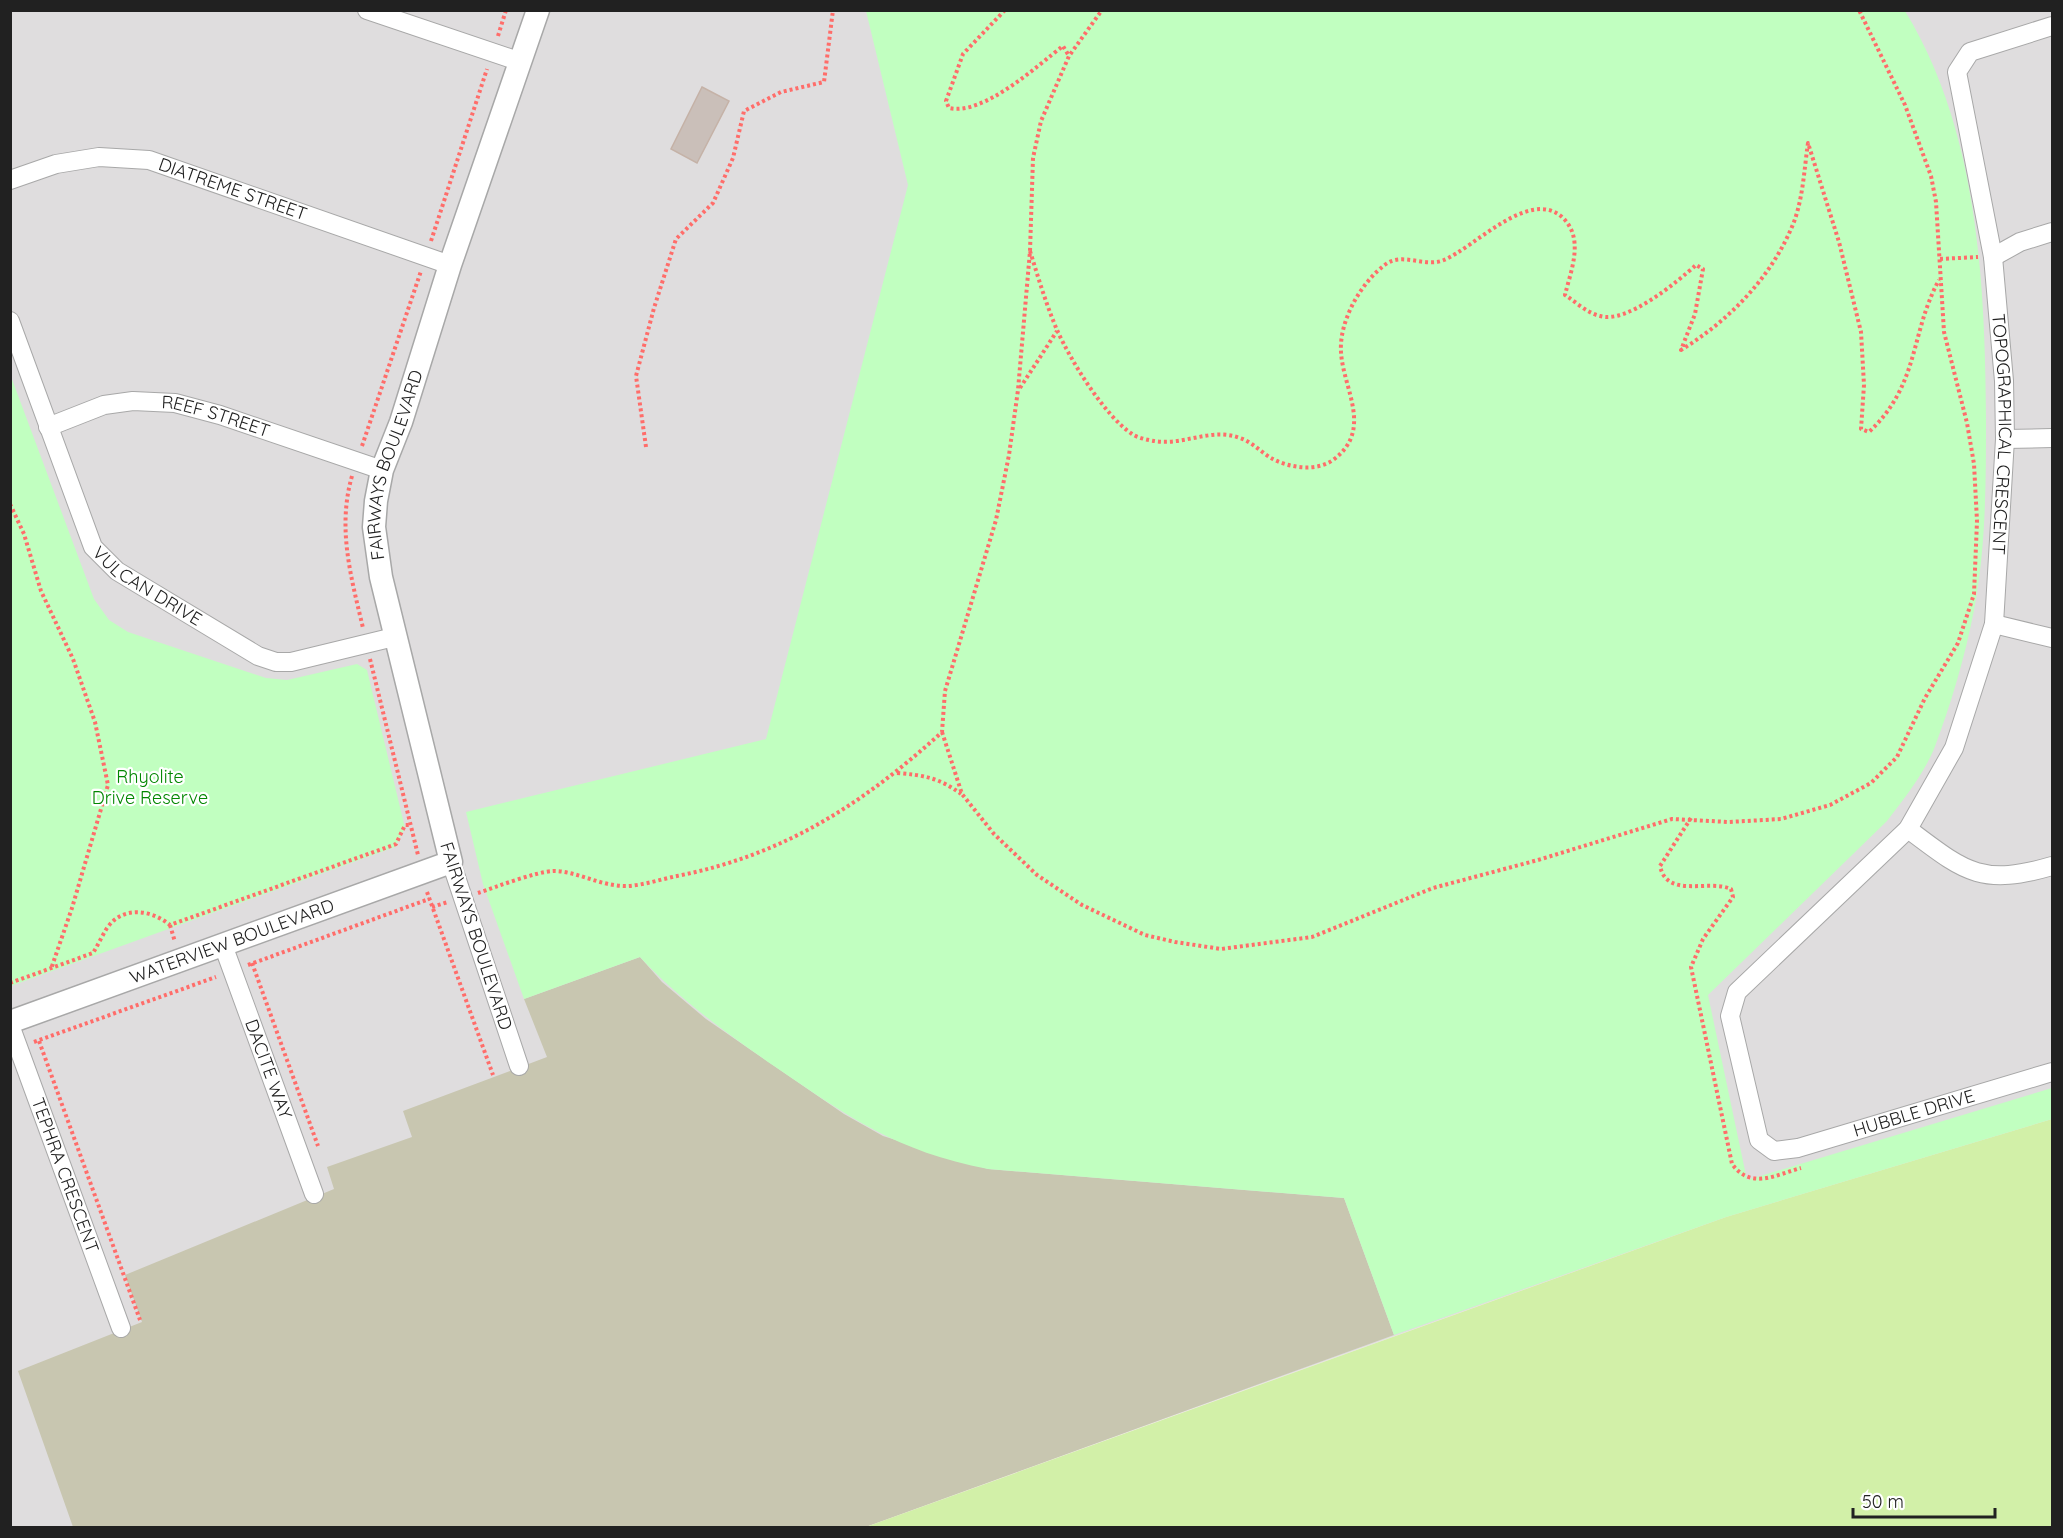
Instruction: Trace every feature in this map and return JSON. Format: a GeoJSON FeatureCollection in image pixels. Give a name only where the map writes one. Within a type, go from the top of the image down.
{"type":"FeatureCollection","features":[{"type":"Feature","properties":{"kind":"street"},"geometry":{"type":"LineString","coordinates":[[367,10],[521,62]]}},
{"type":"Feature","properties":{"kind":"street","name":"FAIRWAYS BOULEVARD"},"geometry":{"type":"LineString","coordinates":[[519,1066],[451,862],[394,637],[375,539],[376,501],[382,470],[401,422],[450,265],[538,10]]}},
{"type":"Feature","properties":{"kind":"street","name":"TOPOGRAPHICAL CRESCENT"},"geometry":{"type":"LineString","coordinates":[[1774,1151],[1759,1140],[1730,1017],[1737,992],[1908,829],[1954,748],[1994,624],[2005,439],[2004,381],[1993,257],[1957,72],[1970,52],[2049,21]]}},
{"type":"Feature","properties":{"kind":"street","name":"DIATREME STREET"},"geometry":{"type":"LineString","coordinates":[[10,180],[56,164],[99,157],[149,160],[450,265]]}},
{"type":"Feature","properties":{"kind":"street"},"geometry":{"type":"LineString","coordinates":[[1993,257],[2020,242],[2052,232]]}},
{"type":"Feature","properties":{"kind":"street","name":"VULCAN DRIVE"},"geometry":{"type":"LineString","coordinates":[[10,321],[93,547],[117,571],[258,656],[276,662],[291,662],[394,637]]}},
{"type":"Feature","properties":{"kind":"street","name":"REEF STREET"},"geometry":{"type":"LineString","coordinates":[[48,427],[105,405],[133,400],[175,403],[220,415],[382,470]]}},
{"type":"Feature","properties":{"kind":"street"},"geometry":{"type":"LineString","coordinates":[[2005,439],[2052,438]]}},
{"type":"Feature","properties":{"kind":"street"},"geometry":{"type":"LineString","coordinates":[[1994,624],[2052,638]]}},
{"type":"Feature","properties":{"kind":"street"},"geometry":{"type":"LineString","coordinates":[[1908,829],[1959,867],[2000,877],[2052,866]]}},
{"type":"Feature","properties":{"kind":"street","name":"WATERVIEW BOULEVARD"},"geometry":{"type":"LineString","coordinates":[[10,1023],[451,862]]}},
{"type":"Feature","properties":{"kind":"street","name":"DACITE WAY"},"geometry":{"type":"LineString","coordinates":[[223,945],[314,1194]]}},
{"type":"Feature","properties":{"kind":"street","name":"TEPHRA CRESCENT"},"geometry":{"type":"LineString","coordinates":[[10,1023],[121,1328]]}},
{"type":"Feature","properties":{"kind":"street","name":"HUBBLE DRIVE"},"geometry":{"type":"LineString","coordinates":[[1774,1151],[1798,1148],[2052,1072]]}},
{"type":"Feature","properties":{"kind":"path"},"geometry":{"type":"LineString","coordinates":[[646,447],[636,376],[676,239],[713,203],[733,158],[744,111],[781,92],[824,82],[833,10]]}},
{"type":"Feature","properties":{"kind":"path"},"geometry":{"type":"LineString","coordinates":[[1005,10],[963,54],[946,101],[949,108],[978,105],[1011,85],[1063,46],[1069,56]]}},
{"type":"Feature","properties":{"kind":"path"},"geometry":{"type":"LineString","coordinates":[[962,794],[942,732],[945,691],[996,520],[1018,390],[1030,251],[1035,148],[1041,121],[1069,56],[1101,10]]}},
{"type":"Feature","properties":{"kind":"path"},"geometry":{"type":"LineString","coordinates":[[897,773],[929,776],[946,783],[962,794],[994,834],[1056,889],[1117,924],[1145,935],[1183,944],[1221,949],[1312,937],[1433,888],[1538,860],[1672,819],[1691,818],[1729,822],[1780,819],[1830,805],[1871,783],[1897,757],[1908,740],[1925,698],[1958,643],[1974,594],[1977,521],[1974,464],[1967,423],[1944,332],[1936,202],[1931,176],[1905,105],[1859,10]]}},
{"type":"Feature","properties":{"kind":"path"},"geometry":{"type":"LineString","coordinates":[[1030,251],[1058,331],[1096,394],[1118,422],[1134,435],[1172,444],[1210,434],[1230,435],[1243,439],[1282,463],[1312,467],[1324,465],[1339,454],[1353,429],[1354,403],[1341,352],[1342,331],[1358,295],[1371,277],[1388,263],[1402,259],[1425,264],[1441,261],[1464,251],[1499,224],[1532,210],[1547,209],[1568,222],[1575,238],[1575,255],[1565,295],[1599,316],[1611,318],[1645,303],[1667,289],[1696,265],[1703,268],[1698,303],[1681,350],[1721,322],[1749,294],[1778,253],[1792,227],[1808,143],[1855,303],[1864,355],[1861,429],[1869,432],[1888,411],[1901,390],[1914,359],[1930,297],[1940,280]]}},
{"type":"Feature","properties":{"kind":"path"},"geometry":{"type":"LineString","coordinates":[[1940,259],[1993,257]]}},
{"type":"Feature","properties":{"kind":"path"},"geometry":{"type":"LineString","coordinates":[[1018,390],[1058,331]]}},
{"type":"Feature","properties":{"kind":"path"},"geometry":{"type":"LineString","coordinates":[[10,504],[24,534],[41,591],[73,660],[95,722],[108,785],[72,908],[51,969]]}},
{"type":"Feature","properties":{"kind":"path"},"geometry":{"type":"LineString","coordinates":[[488,890],[552,871],[602,884],[629,886],[706,870],[759,854],[831,817],[897,773],[942,732]]}},
{"type":"Feature","properties":{"kind":"path"},"geometry":{"type":"LineString","coordinates":[[1691,818],[1660,866],[1662,875],[1667,881],[1678,886],[1731,889],[1733,897],[1703,939],[1691,968],[1732,1164],[1739,1174],[1757,1181],[1802,1167]]}},
{"type":"Feature","properties":{"kind":"path"},"geometry":{"type":"LineString","coordinates":[[10,983],[93,953],[107,928],[116,919],[132,912],[158,916],[170,926],[396,844],[405,825],[411,825]]}},
{"type":"Feature","properties":{"kind":"path"},"geometry":{"type":"LineString","coordinates":[[422,873],[493,1075]]}},
{"type":"Feature","properties":{"kind":"path"},"geometry":{"type":"LineString","coordinates":[[252,963],[320,1151]]}},
{"type":"Feature","properties":{"kind":"path"},"geometry":{"type":"LineString","coordinates":[[39,1041],[140,1320]]}},
{"type":"Feature","properties":{"kind":"shaded area"},"geometry":{"type":"Polygon","coordinates":[[[10,11],[2052,11],[2052,1119],[1726,1217],[863,1527],[11,1527],[10,11]]]}},
{"type":"Feature","properties":{"kind":"shaded area"},"geometry":{"type":"Polygon","coordinates":[[[640,957],[662,982],[706,1019],[844,1114],[883,1136],[988,1169],[1344,1198],[1394,1335],[863,1528],[73,1527],[18,1371],[142,1322],[125,1275],[334,1189],[327,1167],[412,1137],[403,1111],[547,1057],[524,999],[640,957]]]}},
{"type":"Feature","properties":{"kind":"green space"},"geometry":{"type":"Polygon","coordinates":[[[866,11],[1905,11],[1929,57],[1948,106],[1962,156],[1979,261],[1985,367],[1986,467],[1983,539],[1974,610],[1952,698],[1930,759],[1913,786],[1887,821],[1708,995],[1747,1180],[2052,1088],[2052,1119],[1726,1217],[1394,1335],[1344,1198],[988,1169],[926,1153],[851,1117],[801,1085],[704,1015],[640,957],[524,999],[483,884],[466,812],[766,739],[908,185],[866,11]]]}},
{"type":"Feature","properties":{"kind":"green space","name":"Rhyolite Drive Reserve"},"geometry":{"type":"Polygon","coordinates":[[[10,374],[94,599],[109,620],[128,632],[266,678],[287,680],[357,664],[367,670],[405,828],[395,847],[11,986],[10,374]]]}},
{"type":"Feature","properties":{"kind":"green space"},"geometry":{"type":"Polygon","coordinates":[[[2052,1119],[2052,1527],[863,1528],[1726,1217],[2052,1119]]]}},
{"type":"Feature","properties":{"kind":"building"},"geometry":{"type":"Polygon","coordinates":[[[702,87],[729,101],[697,163],[671,149],[702,87]]]}}]}
